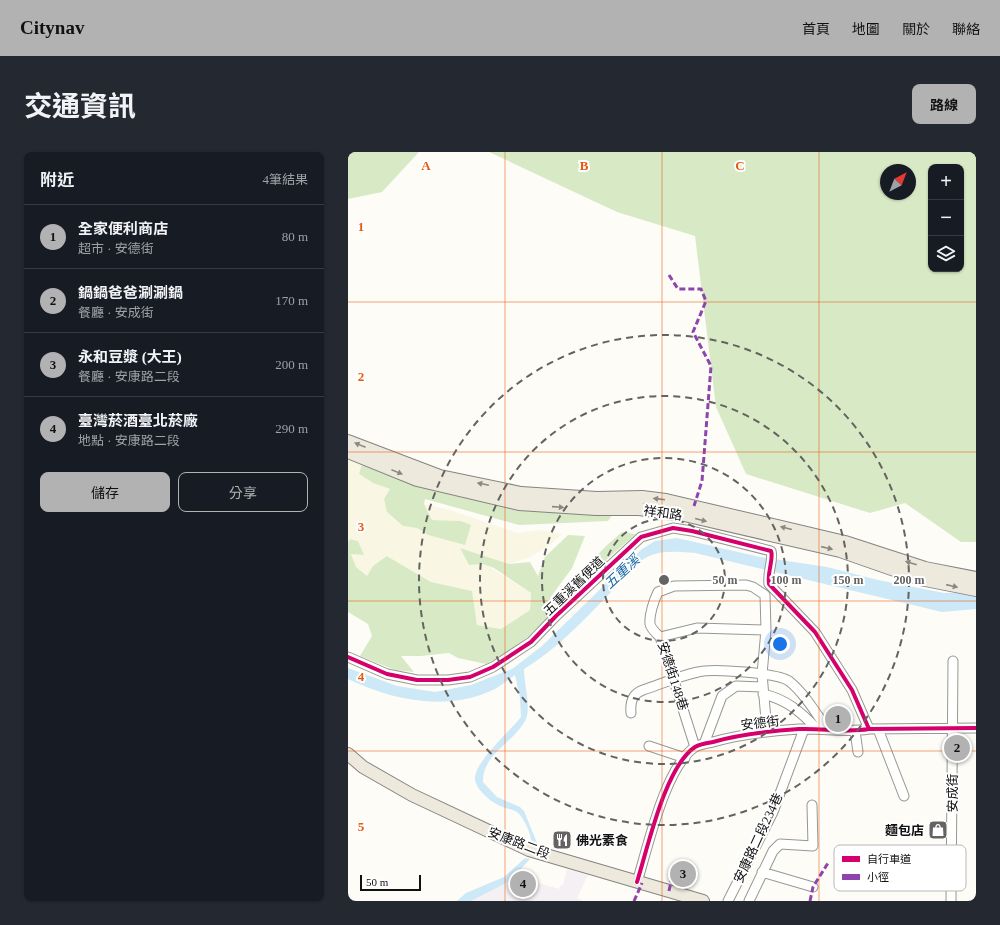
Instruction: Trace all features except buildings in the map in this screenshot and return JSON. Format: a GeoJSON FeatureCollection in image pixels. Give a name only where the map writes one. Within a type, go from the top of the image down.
{"type":"FeatureCollection","features":[{"type":"Feature","properties":{"kind":"main road","name":"祥和路"},"geometry":{"type":"LineString","coordinates":[[348,440],[440,476],[521,493],[597,498],[642,497],[666,500],[845,542],[925,568],[976,578]]}},
{"type":"Feature","properties":{"kind":"main road","name":"祥和路"},"geometry":{"type":"LineString","coordinates":[[348,452],[417,480],[519,504],[582,508],[639,509],[684,515],[840,551],[920,579],[976,590]]}},
{"type":"Feature","properties":{"kind":"main road","name":"安康路二段"},"geometry":{"type":"LineString","coordinates":[[348,754],[363,767],[412,795],[529,850],[703,901]]}},
{"type":"Feature","properties":{"kind":"street","name":"五重溪舊便道"},"geometry":{"type":"LineString","coordinates":[[348,657],[386,674],[417,680],[448,680],[470,677],[493,667],[531,642],[556,616],[641,537],[673,528],[769,549],[772,555],[768,575],[769,584],[815,632],[852,690],[873,729]]}},
{"type":"Feature","properties":{"kind":"street","name":"安德街148巷"},"geometry":{"type":"LineString","coordinates":[[700,746],[660,637],[650,624],[655,597],[658,592],[674,586],[746,585],[753,586],[765,595],[766,630],[762,674],[767,731]]}},
{"type":"Feature","properties":{"kind":"street"},"geometry":{"type":"LineString","coordinates":[[660,637],[697,628],[766,630]]}},
{"type":"Feature","properties":{"kind":"street","name":"安成街"},"geometry":{"type":"LineString","coordinates":[[951,845],[953,661]]}},
{"type":"Feature","properties":{"kind":"street"},"geometry":{"type":"LineString","coordinates":[[631,713],[631,702],[638,692],[699,671],[762,674],[782,677],[789,681],[816,713],[822,729]]}},
{"type":"Feature","properties":{"kind":"street"},"geometry":{"type":"LineString","coordinates":[[637,882],[671,777],[684,758],[700,746],[722,696],[736,686],[763,690],[788,702],[822,729]]}},
{"type":"Feature","properties":{"kind":"street","name":"安德街"},"geometry":{"type":"LineString","coordinates":[[700,746],[727,738],[767,731],[804,729],[856,731],[873,729],[976,728]]}},
{"type":"Feature","properties":{"kind":"street","name":"安康路二段234巷"},"geometry":{"type":"LineString","coordinates":[[728,901],[773,812],[804,729]]}},
{"type":"Feature","properties":{"kind":"street"},"geometry":{"type":"LineString","coordinates":[[873,729],[904,796]]}},
{"type":"Feature","properties":{"kind":"street"},"geometry":{"type":"LineString","coordinates":[[856,731],[858,752]]}},
{"type":"Feature","properties":{"kind":"street"},"geometry":{"type":"LineString","coordinates":[[649,746],[684,758]]}},
{"type":"Feature","properties":{"kind":"street"},"geometry":{"type":"LineString","coordinates":[[749,901],[773,851],[780,844],[813,846],[812,805]]}},
{"type":"Feature","properties":{"kind":"street"},"geometry":{"type":"LineString","coordinates":[[762,872],[813,887]]}},
{"type":"Feature","properties":{"kind":"street","name":"安成街"},"geometry":{"type":"LineString","coordinates":[[951,891],[951,901]]}},
{"type":"Feature","properties":{"kind":"shaded area"},"geometry":{"type":"Polygon","coordinates":[[[348,458],[362,464],[359,474],[373,483],[390,489],[403,526],[417,528],[428,535],[461,521],[432,520],[424,504],[450,510],[517,533],[539,530],[562,534],[551,544],[531,557],[509,564],[460,548],[531,593],[530,610],[501,629],[477,625],[471,591],[431,582],[388,556],[368,577],[356,567],[351,554],[364,555],[358,541],[350,539],[348,542],[348,458]]]}},
{"type":"Feature","properties":{"kind":"shaded area"},"geometry":{"type":"Polygon","coordinates":[[[567,869],[588,875],[577,898],[583,901],[471,901],[506,883],[519,873],[529,876],[529,880],[559,889],[561,885],[563,885],[567,869]]]}},
{"type":"Feature","properties":{"kind":"green space"},"geometry":{"type":"Polygon","coordinates":[[[348,152],[419,152],[382,192],[348,199],[348,152]]]}},
{"type":"Feature","properties":{"kind":"green space"},"geometry":{"type":"Polygon","coordinates":[[[489,152],[976,152],[976,542],[961,542],[905,503],[870,513],[746,474],[716,407],[695,236],[617,212],[489,152]]]}},
{"type":"Feature","properties":{"kind":"green space"},"geometry":{"type":"Polygon","coordinates":[[[362,464],[451,495],[501,505],[609,515],[611,517],[608,521],[519,525],[425,499],[424,504],[432,520],[461,521],[471,525],[465,545],[428,535],[417,528],[403,526],[387,512],[384,499],[390,489],[373,483],[359,474],[362,464]]]}},
{"type":"Feature","properties":{"kind":"green space"},"geometry":{"type":"Polygon","coordinates":[[[622,532],[636,534],[608,558],[528,637],[504,654],[486,664],[458,658],[449,653],[421,656],[401,656],[414,672],[395,670],[360,656],[372,636],[368,624],[348,612],[348,542],[350,539],[358,541],[364,555],[351,554],[356,567],[367,576],[373,566],[387,556],[431,582],[472,591],[477,625],[501,629],[530,610],[531,593],[494,568],[483,564],[469,565],[460,548],[509,564],[530,562],[538,576],[545,557],[568,535],[585,536],[572,568],[550,598],[553,601],[606,546],[622,532]]]}},
{"type":"Feature","properties":{"kind":"water","name":"五重溪"},"geometry":{"type":"Polygon","coordinates":[[[677,538],[760,557],[827,567],[878,580],[944,593],[976,592],[976,609],[942,612],[695,553],[666,552],[649,556],[633,567],[570,634],[524,669],[528,702],[526,719],[514,735],[493,756],[484,772],[483,782],[497,797],[520,807],[524,811],[537,843],[531,842],[529,830],[519,814],[490,800],[482,793],[475,780],[476,773],[486,756],[521,717],[520,698],[515,675],[495,689],[477,696],[440,702],[402,698],[366,687],[348,679],[348,668],[397,686],[435,692],[471,685],[512,669],[542,646],[642,549],[655,541],[677,538]]]}},
{"type":"Feature","properties":{"kind":"water"},"geometry":{"type":"Polygon","coordinates":[[[525,858],[530,859],[517,873],[518,874],[506,883],[471,901],[457,901],[466,893],[504,877],[525,858]]]}},
{"type":"Feature","properties":{"kind":"marked path"},"geometry":{"type":"LineString","coordinates":[[669,275],[678,289],[701,289],[706,301],[693,332],[711,366],[702,481],[694,506]]}},
{"type":"Feature","properties":{"kind":"marked path"},"geometry":{"type":"LineString","coordinates":[[810,901],[813,887],[828,863]]}},
{"type":"Feature","properties":{"kind":"marked path"},"geometry":{"type":"LineString","coordinates":[[669,891],[672,877]]}},
{"type":"Feature","properties":{"kind":"marked path"},"geometry":{"type":"LineString","coordinates":[[634,901],[642,883]]}},
{"type":"Feature","properties":{"kind":"cycle path"},"geometry":{"type":"LineString","coordinates":[[348,657],[387,674],[417,680],[448,680],[470,677],[493,667],[531,642],[556,616],[641,537],[673,528],[692,531],[771,551],[772,558],[769,584],[815,632],[852,690],[869,729]]}},
{"type":"Feature","properties":{"kind":"cycle path"},"geometry":{"type":"LineString","coordinates":[[637,882],[652,829],[666,789],[684,757],[697,746],[745,735],[799,729],[852,731],[869,729],[976,728]]}},
{"type":"Feature","properties":{"kind":"place","name":"全家便利商店"},"geometry":{"type":"Point","coordinates":[838,719]}},
{"type":"Feature","properties":{"kind":"place","name":"鍋鍋爸爸涮涮鍋"},"geometry":{"type":"Point","coordinates":[957,748]}},
{"type":"Feature","properties":{"kind":"place","name":"麵包店"},"geometry":{"type":"Point","coordinates":[938,830]}},
{"type":"Feature","properties":{"kind":"place","name":"佛光素食"},"geometry":{"type":"Point","coordinates":[562,840]}},
{"type":"Feature","properties":{"kind":"place","name":"永和豆漿 (大王)"},"geometry":{"type":"Point","coordinates":[683,874]}},
{"type":"Feature","properties":{"kind":"place","name":"臺灣菸酒臺北菸廠"},"geometry":{"type":"Point","coordinates":[523,884]}}]}
